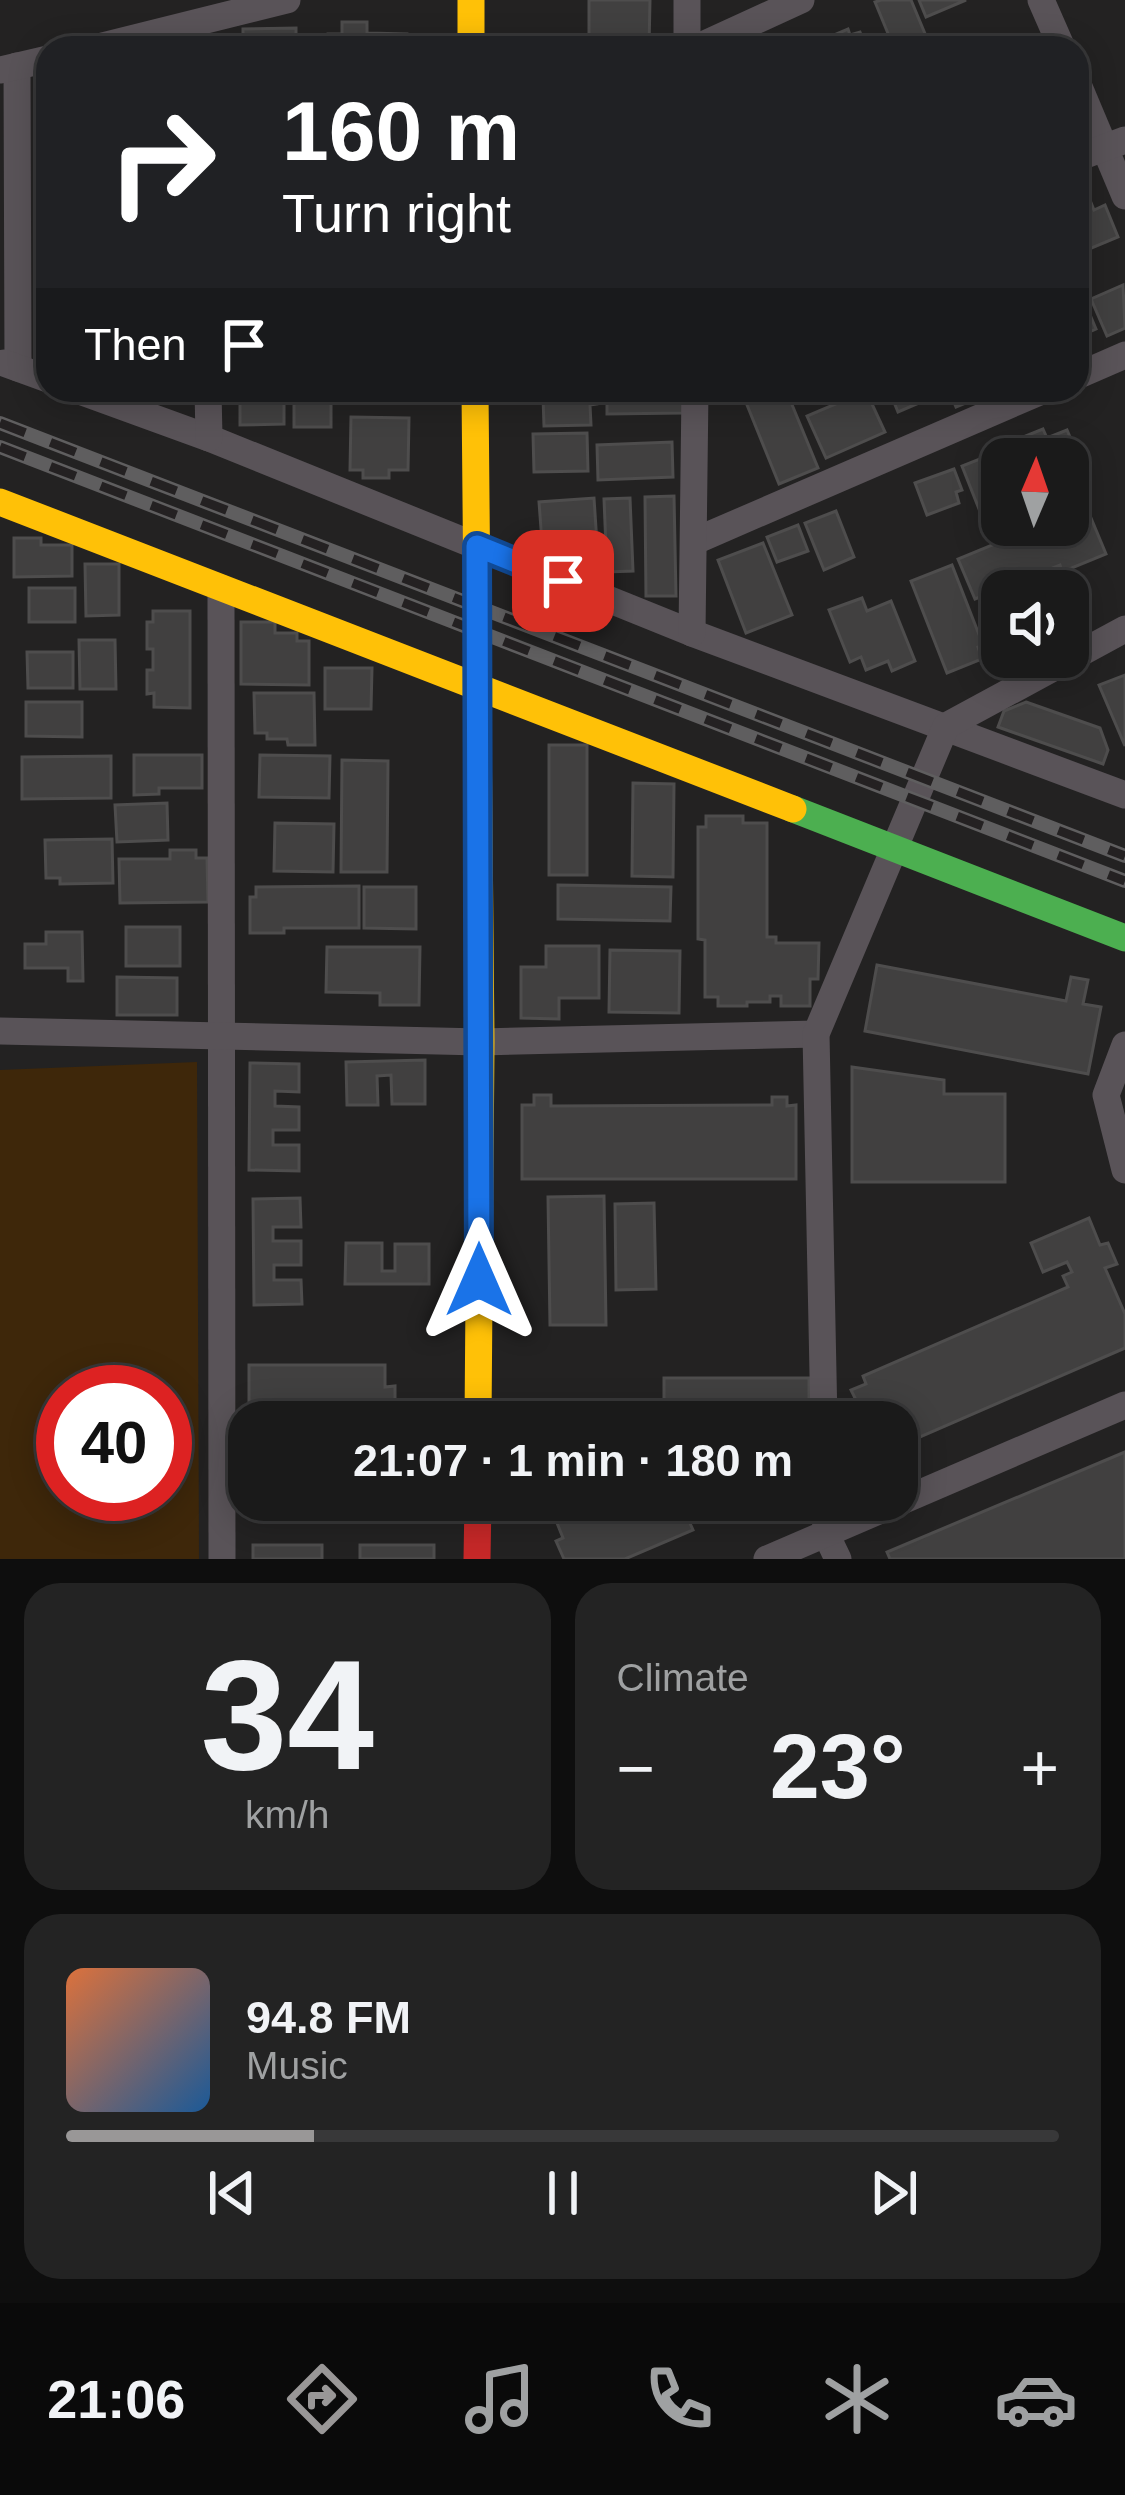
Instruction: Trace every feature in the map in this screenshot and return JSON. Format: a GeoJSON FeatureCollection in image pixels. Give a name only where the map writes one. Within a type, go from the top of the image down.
{"type":"FeatureCollection","features":[{"type":"Feature","properties":{"kind":"street"},"geometry":{"type":"LineString","coordinates":[[206,35],[287,0]]}},
{"type":"Feature","properties":{"kind":"street"},"geometry":{"type":"LineString","coordinates":[[471,0],[471,36]]}},
{"type":"Feature","properties":{"kind":"street"},"geometry":{"type":"LineString","coordinates":[[687,0],[691,36]]}},
{"type":"Feature","properties":{"kind":"street"},"geometry":{"type":"LineString","coordinates":[[720,36],[802,0]]}},
{"type":"Feature","properties":{"kind":"street"},"geometry":{"type":"LineString","coordinates":[[1041,0],[1057,36]]}},
{"type":"Feature","properties":{"kind":"street"},"geometry":{"type":"LineString","coordinates":[[8,68],[9,365]]}},
{"type":"Feature","properties":{"kind":"street"},"geometry":{"type":"LineString","coordinates":[[1089,101],[1115,143],[1125,196]]}},
{"type":"Feature","properties":{"kind":"street"},"geometry":{"type":"LineString","coordinates":[[1089,371],[1125,355]]}},
{"type":"Feature","properties":{"kind":"street"},"geometry":{"type":"LineString","coordinates":[[110,402],[692,633],[1125,795]]}},
{"type":"Feature","properties":{"kind":"street"},"geometry":{"type":"LineString","coordinates":[[208,402],[209,438]]}},
{"type":"Feature","properties":{"kind":"street"},"geometry":{"type":"LineString","coordinates":[[475,402],[482,1042],[478,1401]]}},
{"type":"Feature","properties":{"kind":"street"},"geometry":{"type":"LineString","coordinates":[[692,633],[695,402]]}},
{"type":"Feature","properties":{"kind":"street"},"geometry":{"type":"LineString","coordinates":[[695,541],[1016,402]]}},
{"type":"Feature","properties":{"kind":"street"},"geometry":{"type":"LineString","coordinates":[[0,502],[1125,938]]}},
{"type":"Feature","properties":{"kind":"street"},"geometry":{"type":"LineString","coordinates":[[221,588],[222,1559]]}},
{"type":"Feature","properties":{"kind":"street"},"geometry":{"type":"LineString","coordinates":[[824,1401],[816,1034],[946,726],[1125,629]]}},
{"type":"Feature","properties":{"kind":"street"},"geometry":{"type":"LineString","coordinates":[[0,1030],[482,1042],[816,1034]]}},
{"type":"Feature","properties":{"kind":"street"},"geometry":{"type":"LineString","coordinates":[[1125,1045],[1106,1095],[1125,1170]]}},
{"type":"Feature","properties":{"kind":"street"},"geometry":{"type":"LineString","coordinates":[[767,1559],[832,1546],[1125,1406]]}},
{"type":"Feature","properties":{"kind":"street"},"geometry":{"type":"LineString","coordinates":[[477,1559],[478,1521]]}},
{"type":"Feature","properties":{"kind":"shaded area"},"geometry":{"type":"Polygon","coordinates":[[[197,1062],[199,1559],[0,1559],[0,1070],[197,1062]]]}},
{"type":"Feature","properties":{"kind":"building"},"geometry":{"type":"Polygon","coordinates":[[[589,0],[650,0],[649,36],[589,36],[589,0]]]}},
{"type":"Feature","properties":{"kind":"building"},"geometry":{"type":"Polygon","coordinates":[[[911,0],[926,36],[889,36],[875,2],[911,0]]]}},
{"type":"Feature","properties":{"kind":"building"},"geometry":{"type":"Polygon","coordinates":[[[919,0],[966,0],[926,17],[919,0]]]}},
{"type":"Feature","properties":{"kind":"building"},"geometry":{"type":"Polygon","coordinates":[[[342,22],[367,22],[367,33],[407,36],[328,36],[342,34],[342,22]]]}},
{"type":"Feature","properties":{"kind":"building"},"geometry":{"type":"Polygon","coordinates":[[[296,28],[296,36],[243,36],[243,29],[296,28]]]}},
{"type":"Feature","properties":{"kind":"building"},"geometry":{"type":"Polygon","coordinates":[[[848,29],[850,35],[860,32],[862,36],[832,36],[848,29]]]}},
{"type":"Feature","properties":{"kind":"building"},"geometry":{"type":"Polygon","coordinates":[[[1089,200],[1094,210],[1105,205],[1118,237],[1089,249],[1089,200]]]}},
{"type":"Feature","properties":{"kind":"building"},"geometry":{"type":"Polygon","coordinates":[[[1123,285],[1125,328],[1107,336],[1091,299],[1123,285]]]}},
{"type":"Feature","properties":{"kind":"building"},"geometry":{"type":"Polygon","coordinates":[[[240,402],[284,402],[284,424],[240,425],[240,402]]]}},
{"type":"Feature","properties":{"kind":"building"},"geometry":{"type":"Polygon","coordinates":[[[294,402],[331,402],[331,427],[294,427],[294,402]]]}},
{"type":"Feature","properties":{"kind":"building"},"geometry":{"type":"Polygon","coordinates":[[[543,402],[597,402],[590,405],[591,425],[544,426],[543,402]]]}},
{"type":"Feature","properties":{"kind":"building"},"geometry":{"type":"Polygon","coordinates":[[[607,402],[683,402],[683,413],[607,414],[607,402]]]}},
{"type":"Feature","properties":{"kind":"building"},"geometry":{"type":"Polygon","coordinates":[[[746,402],[791,402],[818,468],[779,484],[746,402]]]}},
{"type":"Feature","properties":{"kind":"building"},"geometry":{"type":"Polygon","coordinates":[[[840,402],[871,402],[885,432],[826,458],[807,416],[840,402]]]}},
{"type":"Feature","properties":{"kind":"building"},"geometry":{"type":"Polygon","coordinates":[[[894,402],[921,402],[898,412],[894,402]]]}},
{"type":"Feature","properties":{"kind":"building"},"geometry":{"type":"Polygon","coordinates":[[[351,417],[409,418],[408,470],[389,470],[389,478],[363,478],[363,470],[350,470],[351,417]]]}},
{"type":"Feature","properties":{"kind":"building"},"geometry":{"type":"Polygon","coordinates":[[[1043,429],[1047,438],[1020,438],[1043,429]]]}},
{"type":"Feature","properties":{"kind":"building"},"geometry":{"type":"Polygon","coordinates":[[[1067,430],[1070,438],[1047,438],[1067,430]]]}},
{"type":"Feature","properties":{"kind":"building"},"geometry":{"type":"Polygon","coordinates":[[[587,433],[588,471],[534,472],[533,434],[587,433]]]}},
{"type":"Feature","properties":{"kind":"building"},"geometry":{"type":"Polygon","coordinates":[[[672,442],[673,477],[598,480],[597,445],[672,442]]]}},
{"type":"Feature","properties":{"kind":"building"},"geometry":{"type":"Polygon","coordinates":[[[981,459],[981,508],[979,509],[962,466],[981,459]]]}},
{"type":"Feature","properties":{"kind":"building"},"geometry":{"type":"Polygon","coordinates":[[[954,469],[962,490],[956,492],[959,503],[927,515],[915,483],[954,469]]]}},
{"type":"Feature","properties":{"kind":"building"},"geometry":{"type":"Polygon","coordinates":[[[674,496],[676,596],[646,596],[645,497],[674,496]]]}},
{"type":"Feature","properties":{"kind":"building"},"geometry":{"type":"Polygon","coordinates":[[[594,498],[598,559],[582,560],[580,539],[542,542],[539,502],[594,498]]]}},
{"type":"Feature","properties":{"kind":"building"},"geometry":{"type":"Polygon","coordinates":[[[630,498],[633,571],[607,572],[604,499],[630,498]]]}},
{"type":"Feature","properties":{"kind":"building"},"geometry":{"type":"Polygon","coordinates":[[[836,511],[854,557],[824,570],[805,523],[836,511]]]}},
{"type":"Feature","properties":{"kind":"building"},"geometry":{"type":"Polygon","coordinates":[[[1089,513],[1106,554],[1067,570],[1060,565],[1048,570],[981,570],[981,597],[975,599],[958,559],[990,546],[1089,546],[1089,513]]]}},
{"type":"Feature","properties":{"kind":"building"},"geometry":{"type":"Polygon","coordinates":[[[798,525],[808,551],[777,562],[767,537],[798,525]]]}},
{"type":"Feature","properties":{"kind":"building"},"geometry":{"type":"Polygon","coordinates":[[[14,538],[41,538],[41,545],[72,545],[72,576],[14,577],[14,538]]]}},
{"type":"Feature","properties":{"kind":"building"},"geometry":{"type":"Polygon","coordinates":[[[763,543],[792,615],[746,633],[718,560],[763,543]]]}},
{"type":"Feature","properties":{"kind":"building"},"geometry":{"type":"Polygon","coordinates":[[[85,564],[119,564],[119,615],[86,616],[85,564]]]}},
{"type":"Feature","properties":{"kind":"building"},"geometry":{"type":"Polygon","coordinates":[[[952,565],[981,640],[981,659],[947,673],[911,581],[952,565]]]}},
{"type":"Feature","properties":{"kind":"building"},"geometry":{"type":"Polygon","coordinates":[[[29,588],[75,588],[75,622],[29,622],[29,588]]]}},
{"type":"Feature","properties":{"kind":"building"},"geometry":{"type":"Polygon","coordinates":[[[862,598],[867,611],[891,601],[915,661],[892,671],[888,661],[866,670],[861,657],[850,662],[829,610],[862,598]]]}},
{"type":"Feature","properties":{"kind":"building"},"geometry":{"type":"Polygon","coordinates":[[[153,611],[190,611],[190,708],[154,707],[154,693],[147,694],[153,649],[147,649],[147,622],[153,622],[153,611]]]}},
{"type":"Feature","properties":{"kind":"building"},"geometry":{"type":"Polygon","coordinates":[[[241,622],[275,622],[275,633],[297,633],[297,641],[309,641],[309,685],[241,684],[241,622]]]}},
{"type":"Feature","properties":{"kind":"building"},"geometry":{"type":"Polygon","coordinates":[[[79,640],[115,640],[116,689],[80,689],[79,640]]]}},
{"type":"Feature","properties":{"kind":"building"},"geometry":{"type":"Polygon","coordinates":[[[27,652],[73,652],[73,688],[28,688],[27,652]]]}},
{"type":"Feature","properties":{"kind":"building"},"geometry":{"type":"Polygon","coordinates":[[[325,668],[372,668],[371,709],[325,709],[325,668]]]}},
{"type":"Feature","properties":{"kind":"building"},"geometry":{"type":"Polygon","coordinates":[[[1125,675],[1125,746],[1099,685],[1125,675]]]}},
{"type":"Feature","properties":{"kind":"building"},"geometry":{"type":"Polygon","coordinates":[[[254,693],[314,693],[315,745],[288,745],[287,739],[267,739],[267,733],[255,733],[254,693]]]}},
{"type":"Feature","properties":{"kind":"building"},"geometry":{"type":"Polygon","coordinates":[[[26,702],[82,702],[82,737],[26,736],[26,702]]]}},
{"type":"Feature","properties":{"kind":"building"},"geometry":{"type":"Polygon","coordinates":[[[1026,702],[1100,728],[1108,750],[1103,764],[998,727],[1004,711],[1026,702]]]}},
{"type":"Feature","properties":{"kind":"building"},"geometry":{"type":"Polygon","coordinates":[[[549,745],[587,745],[587,875],[549,875],[549,745]]]}},
{"type":"Feature","properties":{"kind":"building"},"geometry":{"type":"Polygon","coordinates":[[[134,755],[202,755],[202,788],[159,788],[159,794],[134,795],[134,755]]]}},
{"type":"Feature","properties":{"kind":"building"},"geometry":{"type":"Polygon","coordinates":[[[260,755],[330,756],[329,798],[259,797],[260,755]]]}},
{"type":"Feature","properties":{"kind":"building"},"geometry":{"type":"Polygon","coordinates":[[[111,756],[111,798],[22,799],[22,757],[111,756]]]}},
{"type":"Feature","properties":{"kind":"building"},"geometry":{"type":"Polygon","coordinates":[[[342,760],[388,761],[387,872],[341,872],[342,760]]]}},
{"type":"Feature","properties":{"kind":"building"},"geometry":{"type":"Polygon","coordinates":[[[633,783],[674,784],[673,877],[632,876],[633,783]]]}},
{"type":"Feature","properties":{"kind":"building"},"geometry":{"type":"Polygon","coordinates":[[[167,803],[168,840],[117,842],[115,805],[167,803]]]}},
{"type":"Feature","properties":{"kind":"building"},"geometry":{"type":"Polygon","coordinates":[[[706,816],[743,816],[743,823],[767,823],[767,937],[776,937],[776,943],[819,943],[818,979],[810,979],[810,1006],[781,1006],[781,996],[770,996],[770,1002],[718,1006],[718,997],[705,997],[705,940],[698,939],[698,827],[706,827],[706,816]]]}},
{"type":"Feature","properties":{"kind":"building"},"geometry":{"type":"Polygon","coordinates":[[[275,823],[334,824],[333,872],[274,871],[275,823]]]}},
{"type":"Feature","properties":{"kind":"building"},"geometry":{"type":"Polygon","coordinates":[[[112,839],[113,883],[60,884],[60,878],[46,878],[45,840],[112,839]]]}},
{"type":"Feature","properties":{"kind":"building"},"geometry":{"type":"Polygon","coordinates":[[[170,850],[196,850],[196,858],[207,858],[208,902],[120,903],[119,859],[170,859],[170,850]]]}},
{"type":"Feature","properties":{"kind":"building"},"geometry":{"type":"Polygon","coordinates":[[[558,885],[671,887],[670,921],[558,919],[558,885]]]}},
{"type":"Feature","properties":{"kind":"building"},"geometry":{"type":"Polygon","coordinates":[[[359,886],[359,928],[250,933],[250,897],[256,897],[256,887],[359,886]]]}},
{"type":"Feature","properties":{"kind":"building"},"geometry":{"type":"Polygon","coordinates":[[[364,887],[416,887],[416,929],[364,928],[364,887]]]}},
{"type":"Feature","properties":{"kind":"building"},"geometry":{"type":"Polygon","coordinates":[[[126,927],[180,927],[180,966],[126,966],[126,927]]]}},
{"type":"Feature","properties":{"kind":"building"},"geometry":{"type":"Polygon","coordinates":[[[46,932],[82,932],[83,981],[68,981],[68,968],[25,968],[25,944],[46,944],[46,932]]]}},
{"type":"Feature","properties":{"kind":"building"},"geometry":{"type":"Polygon","coordinates":[[[546,946],[599,946],[599,998],[559,998],[559,1019],[521,1018],[521,967],[546,967],[546,946]]]}},
{"type":"Feature","properties":{"kind":"building"},"geometry":{"type":"Polygon","coordinates":[[[327,947],[420,947],[419,1005],[380,1005],[380,993],[326,992],[327,947]]]}},
{"type":"Feature","properties":{"kind":"building"},"geometry":{"type":"Polygon","coordinates":[[[610,950],[680,951],[679,1013],[609,1012],[610,950]]]}},
{"type":"Feature","properties":{"kind":"building"},"geometry":{"type":"Polygon","coordinates":[[[877,965],[1066,1001],[1071,977],[1088,980],[1083,1004],[1101,1007],[1088,1074],[865,1031],[877,965]]]}},
{"type":"Feature","properties":{"kind":"building"},"geometry":{"type":"Polygon","coordinates":[[[117,977],[177,978],[177,1015],[117,1015],[117,977]]]}},
{"type":"Feature","properties":{"kind":"building"},"geometry":{"type":"Polygon","coordinates":[[[425,1060],[425,1104],[392,1104],[391,1075],[377,1076],[378,1105],[347,1105],[346,1062],[425,1060]]]}},
{"type":"Feature","properties":{"kind":"building"},"geometry":{"type":"Polygon","coordinates":[[[250,1063],[299,1064],[299,1092],[275,1091],[275,1106],[299,1107],[299,1130],[273,1130],[273,1145],[299,1145],[299,1171],[249,1170],[250,1063]]]}},
{"type":"Feature","properties":{"kind":"building"},"geometry":{"type":"Polygon","coordinates":[[[852,1067],[944,1080],[944,1094],[1005,1094],[1005,1182],[852,1182],[852,1067]]]}},
{"type":"Feature","properties":{"kind":"building"},"geometry":{"type":"Polygon","coordinates":[[[534,1095],[551,1095],[551,1106],[772,1105],[772,1097],[787,1097],[787,1106],[796,1105],[796,1179],[522,1179],[522,1105],[534,1105],[534,1095]]]}},
{"type":"Feature","properties":{"kind":"building"},"geometry":{"type":"Polygon","coordinates":[[[604,1196],[606,1325],[550,1325],[548,1197],[604,1196]]]}},
{"type":"Feature","properties":{"kind":"building"},"geometry":{"type":"Polygon","coordinates":[[[300,1198],[301,1227],[273,1227],[273,1241],[301,1241],[301,1265],[274,1265],[274,1280],[301,1280],[302,1304],[254,1305],[253,1199],[300,1198]]]}},
{"type":"Feature","properties":{"kind":"building"},"geometry":{"type":"Polygon","coordinates":[[[654,1203],[656,1289],[616,1290],[615,1204],[654,1203]]]}},
{"type":"Feature","properties":{"kind":"building"},"geometry":{"type":"Polygon","coordinates":[[[1089,1218],[1100,1245],[1108,1243],[1117,1264],[1105,1268],[1125,1314],[1125,1348],[918,1438],[918,1401],[854,1401],[851,1390],[866,1384],[863,1376],[1068,1287],[1063,1276],[1072,1272],[1067,1262],[1043,1272],[1031,1243],[1089,1218]]]}},
{"type":"Feature","properties":{"kind":"building"},"geometry":{"type":"Polygon","coordinates":[[[346,1243],[382,1243],[382,1271],[395,1271],[395,1244],[429,1244],[429,1284],[345,1284],[346,1243]]]}},
{"type":"Feature","properties":{"kind":"building"},"geometry":{"type":"Polygon","coordinates":[[[249,1365],[385,1365],[385,1387],[395,1386],[395,1401],[249,1401],[249,1365]]]}},
{"type":"Feature","properties":{"kind":"building"},"geometry":{"type":"Polygon","coordinates":[[[664,1378],[809,1378],[809,1401],[664,1401],[664,1378]]]}},
{"type":"Feature","properties":{"kind":"building"},"geometry":{"type":"Polygon","coordinates":[[[1125,1452],[1125,1559],[890,1559],[887,1552],[1125,1452]]]}},
{"type":"Feature","properties":{"kind":"building"},"geometry":{"type":"Polygon","coordinates":[[[556,1521],[689,1521],[693,1530],[625,1559],[564,1559],[556,1541],[563,1538],[556,1521]]]}},
{"type":"Feature","properties":{"kind":"building"},"geometry":{"type":"Polygon","coordinates":[[[253,1545],[322,1545],[322,1559],[253,1559],[253,1545]]]}},
{"type":"Feature","properties":{"kind":"building"},"geometry":{"type":"Polygon","coordinates":[[[360,1545],[434,1545],[434,1559],[360,1559],[360,1545]]]}},
{"type":"Feature","properties":{"kind":"railway"},"geometry":{"type":"LineString","coordinates":[[0,423],[1125,856]]}},
{"type":"Feature","properties":{"kind":"railway"},"geometry":{"type":"LineString","coordinates":[[0,447],[1125,881]]}},
{"type":"Feature","properties":{"kind":"traffic: fast"},"geometry":{"type":"LineString","coordinates":[[793,809],[1125,938]]}},
{"type":"Feature","properties":{"kind":"traffic: slow"},"geometry":{"type":"LineString","coordinates":[[471,0],[471,36]]}},
{"type":"Feature","properties":{"kind":"traffic: slow"},"geometry":{"type":"LineString","coordinates":[[475,402],[481,1042],[478,1401]]}},
{"type":"Feature","properties":{"kind":"traffic: slow"},"geometry":{"type":"LineString","coordinates":[[0,502],[793,809]]}},
{"type":"Feature","properties":{"kind":"traffic: jam"},"geometry":{"type":"LineString","coordinates":[[477,1559],[478,1521]]}},
{"type":"Feature","properties":{"kind":"route"},"geometry":{"type":"LineString","coordinates":[[479,1280],[482,1042],[477,546],[563,581]]}}]}
